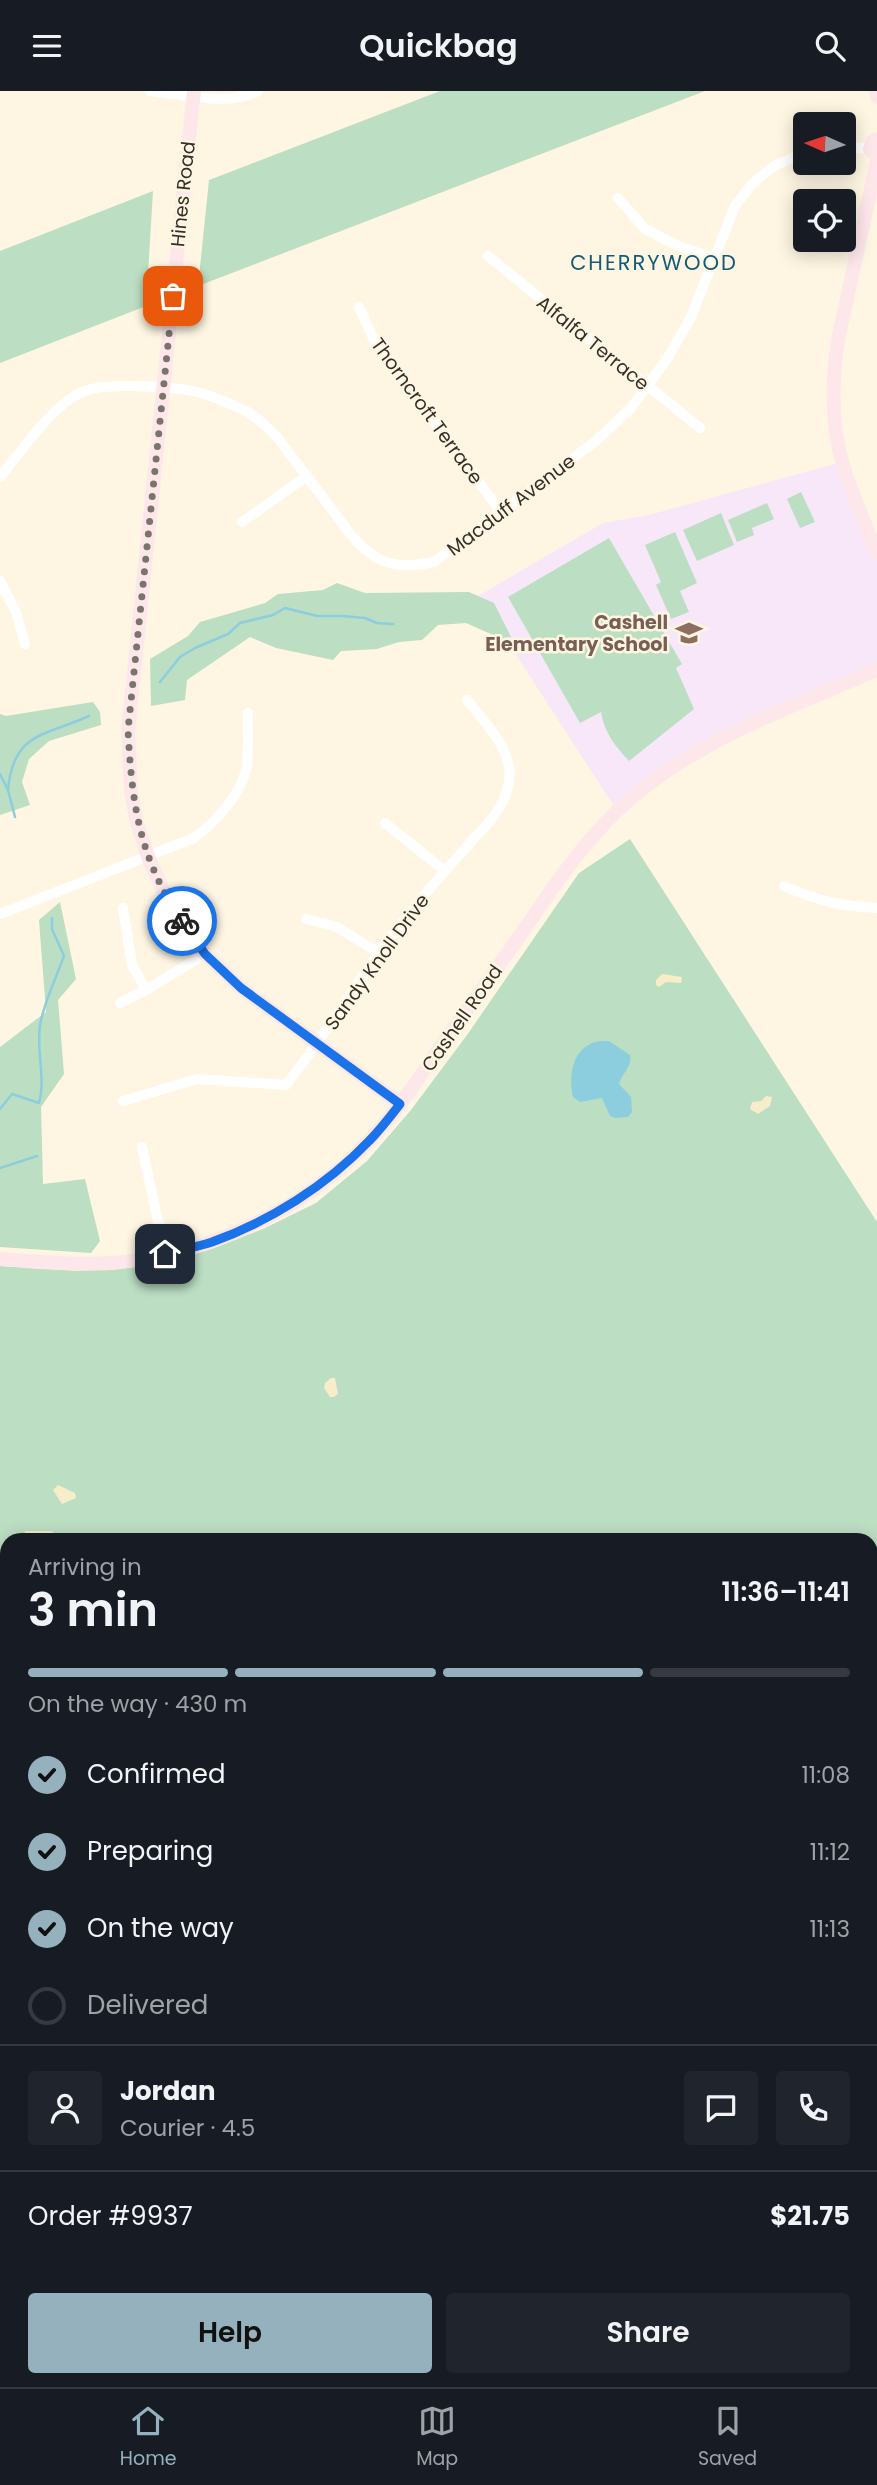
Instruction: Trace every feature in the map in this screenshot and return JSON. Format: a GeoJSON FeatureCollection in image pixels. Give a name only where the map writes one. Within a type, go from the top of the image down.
{"type":"FeatureCollection","features":[{"type":"Feature","properties":{"kind":"street"},"geometry":{"type":"LineString","coordinates":[[150,91],[194,93],[226,99],[258,91]]}},
{"type":"Feature","properties":{"kind":"street"},"geometry":{"type":"LineString","coordinates":[[876,91],[877,97]]}},
{"type":"Feature","properties":{"kind":"street","name":"Hines Road"},"geometry":{"type":"LineString","coordinates":[[194,93],[128,730],[131,792],[137,823],[148,857],[169,901],[205,954],[241,988],[400,1104]]}},
{"type":"Feature","properties":{"kind":"street"},"geometry":{"type":"LineString","coordinates":[[856,148],[875,152],[834,365],[834,407],[842,463],[877,553]]}},
{"type":"Feature","properties":{"kind":"street","name":"Macduff Avenue"},"geometry":{"type":"LineString","coordinates":[[0,477],[53,414],[82,392],[105,386],[138,386],[204,394],[246,411],[277,437],[369,555],[396,566],[411,567],[434,562],[596,441],[631,408],[667,359],[691,317],[735,206],[753,183],[774,166],[793,157]]}},
{"type":"Feature","properties":{"kind":"street"},"geometry":{"type":"LineString","coordinates":[[618,198],[645,229],[676,246],[713,258]]}},
{"type":"Feature","properties":{"kind":"street","name":"Alfalfa Terrace"},"geometry":{"type":"LineString","coordinates":[[488,256],[700,428]]}},
{"type":"Feature","properties":{"kind":"street","name":"Thorncroft Terrace"},"geometry":{"type":"LineString","coordinates":[[359,307],[374,340],[500,512]]}},
{"type":"Feature","properties":{"kind":"street"},"geometry":{"type":"LineString","coordinates":[[242,522],[307,476]]}},
{"type":"Feature","properties":{"kind":"street"},"geometry":{"type":"LineString","coordinates":[[0,581],[16,612],[24,644]]}},
{"type":"Feature","properties":{"kind":"street","name":"Cashell Road"},"geometry":{"type":"LineString","coordinates":[[0,1259],[55,1263],[113,1262],[165,1254],[210,1243],[244,1229],[321,1184],[369,1142],[400,1104],[569,866],[617,811],[651,781],[699,749],[877,670]]}},
{"type":"Feature","properties":{"kind":"street","name":"Sandy Knoll Drive"},"geometry":{"type":"LineString","coordinates":[[123,1101],[197,1079],[286,1085],[318,1044],[379,953],[445,871],[497,813],[506,796],[510,780],[509,766],[502,746],[467,700]]}},
{"type":"Feature","properties":{"kind":"street"},"geometry":{"type":"LineString","coordinates":[[0,914],[194,838],[224,811],[245,773],[247,713]]}},
{"type":"Feature","properties":{"kind":"street"},"geometry":{"type":"LineString","coordinates":[[385,823],[445,871]]}},
{"type":"Feature","properties":{"kind":"street"},"geometry":{"type":"LineString","coordinates":[[783,886],[818,901],[842,907],[877,908]]}},
{"type":"Feature","properties":{"kind":"street"},"geometry":{"type":"LineString","coordinates":[[123,908],[132,965],[146,990]]}},
{"type":"Feature","properties":{"kind":"street"},"geometry":{"type":"LineString","coordinates":[[306,919],[337,927],[379,953]]}},
{"type":"Feature","properties":{"kind":"street"},"geometry":{"type":"LineString","coordinates":[[120,1003],[205,954]]}},
{"type":"Feature","properties":{"kind":"street"},"geometry":{"type":"LineString","coordinates":[[142,1147],[165,1254]]}},
{"type":"Feature","properties":{"kind":"shaded area","name":"Cashell Elementary School"},"geometry":{"type":"Polygon","coordinates":[[[842,462],[877,553],[877,670],[744,727],[617,811],[478,596],[603,523],[649,515],[842,462]]]}},
{"type":"Feature","properties":{"kind":"green space"},"geometry":{"type":"Polygon","coordinates":[[[440,91],[705,91],[198,286],[209,180],[440,91]]]}},
{"type":"Feature","properties":{"kind":"green space"},"geometry":{"type":"Polygon","coordinates":[[[153,191],[146,306],[0,363],[0,251],[153,191]]]}},
{"type":"Feature","properties":{"kind":"green space"},"geometry":{"type":"Polygon","coordinates":[[[801,492],[815,522],[800,528],[787,499],[801,492]]]}},
{"type":"Feature","properties":{"kind":"green space"},"geometry":{"type":"Polygon","coordinates":[[[767,503],[774,519],[752,528],[754,535],[737,542],[728,520],[767,503]]]}},
{"type":"Feature","properties":{"kind":"green space"},"geometry":{"type":"Polygon","coordinates":[[[721,513],[734,545],[697,561],[683,530],[721,513]]]}},
{"type":"Feature","properties":{"kind":"green space"},"geometry":{"type":"Polygon","coordinates":[[[675,532],[697,583],[680,591],[689,612],[671,619],[656,585],[661,582],[645,545],[675,532]]]}},
{"type":"Feature","properties":{"kind":"green space"},"geometry":{"type":"Polygon","coordinates":[[[609,538],[682,664],[676,668],[694,709],[629,761],[611,738],[601,712],[580,723],[508,597],[609,538]]]}},
{"type":"Feature","properties":{"kind":"green space"},"geometry":{"type":"Polygon","coordinates":[[[337,583],[365,593],[469,592],[494,603],[511,637],[502,639],[466,623],[438,625],[422,640],[399,642],[377,649],[341,651],[333,660],[276,648],[250,637],[187,680],[185,700],[151,706],[150,659],[188,636],[200,622],[265,603],[278,594],[323,590],[337,583]]]}},
{"type":"Feature","properties":{"kind":"green space"},"geometry":{"type":"Polygon","coordinates":[[[93,702],[100,712],[101,725],[49,741],[29,759],[22,782],[30,805],[0,815],[0,714],[6,716],[93,702]]]}},
{"type":"Feature","properties":{"kind":"green space"},"geometry":{"type":"Polygon","coordinates":[[[630,839],[877,1222],[877,1533],[0,1533],[0,1266],[78,1271],[156,1261],[207,1250],[263,1229],[316,1203],[367,1161],[411,1110],[467,1035],[579,873],[630,839]]]}},
{"type":"Feature","properties":{"kind":"green space"},"geometry":{"type":"Polygon","coordinates":[[[60,902],[76,979],[58,1000],[64,1074],[41,1107],[43,1184],[85,1179],[100,1241],[91,1253],[0,1247],[0,1047],[46,1012],[39,920],[60,902]]]}},
{"type":"Feature","properties":{"kind":"sand"},"geometry":{"type":"Polygon","coordinates":[[[662,974],[682,977],[681,983],[666,982],[659,987],[656,980],[662,974]]]}},
{"type":"Feature","properties":{"kind":"sand"},"geometry":{"type":"Polygon","coordinates":[[[766,1096],[772,1097],[770,1106],[758,1114],[750,1109],[752,1102],[761,1101],[766,1096]]]}},
{"type":"Feature","properties":{"kind":"sand"},"geometry":{"type":"Polygon","coordinates":[[[331,1378],[335,1378],[338,1394],[334,1397],[330,1397],[324,1388],[331,1378]]]}},
{"type":"Feature","properties":{"kind":"sand"},"geometry":{"type":"Polygon","coordinates":[[[58,1485],[75,1493],[76,1498],[62,1504],[53,1490],[58,1485]]]}},
{"type":"Feature","properties":{"kind":"sand"},"geometry":{"type":"Polygon","coordinates":[[[51,1531],[54,1533],[25,1533],[51,1531]]]}},
{"type":"Feature","properties":{"kind":"water"},"geometry":{"type":"Polygon","coordinates":[[[600,1041],[609,1041],[630,1055],[630,1063],[619,1084],[631,1097],[632,1112],[628,1117],[610,1116],[602,1098],[580,1102],[573,1097],[571,1079],[574,1062],[584,1048],[600,1041]]]}},
{"type":"Feature","properties":{"kind":"waterway"},"geometry":{"type":"LineString","coordinates":[[160,682],[180,657],[195,648],[228,634],[240,623],[273,615],[285,608],[317,616],[365,618],[377,623],[393,624]]}},
{"type":"Feature","properties":{"kind":"waterway"},"geometry":{"type":"LineString","coordinates":[[8,790],[11,771],[24,746],[45,733],[89,716]]}},
{"type":"Feature","properties":{"kind":"waterway"},"geometry":{"type":"LineString","coordinates":[[0,774],[8,790],[15,817]]}},
{"type":"Feature","properties":{"kind":"waterway"},"geometry":{"type":"LineString","coordinates":[[0,1109],[12,1094],[39,1103],[42,1084],[40,1025],[64,956],[52,929],[52,918]]}},
{"type":"Feature","properties":{"kind":"waterway"},"geometry":{"type":"LineString","coordinates":[[0,1168],[37,1156]]}},
{"type":"Feature","properties":{"kind":"way so far"},"geometry":{"type":"LineString","coordinates":[[173,296],[128,730],[131,792],[137,823],[148,857],[182,921]]}},
{"type":"Feature","properties":{"kind":"place","name":"Cashell Elementary School"},"geometry":{"type":"Point","coordinates":[689,633]}},
{"type":"Feature","properties":{"kind":"district","name":"CHERRYWOOD"},"geometry":{"type":"Point","coordinates":[654,262]}},
{"type":"Feature","properties":{"kind":"route"},"geometry":{"type":"LineString","coordinates":[[165,1254],[210,1243],[244,1229],[321,1184],[369,1142],[400,1104],[241,988],[205,954],[182,921]]}}]}
